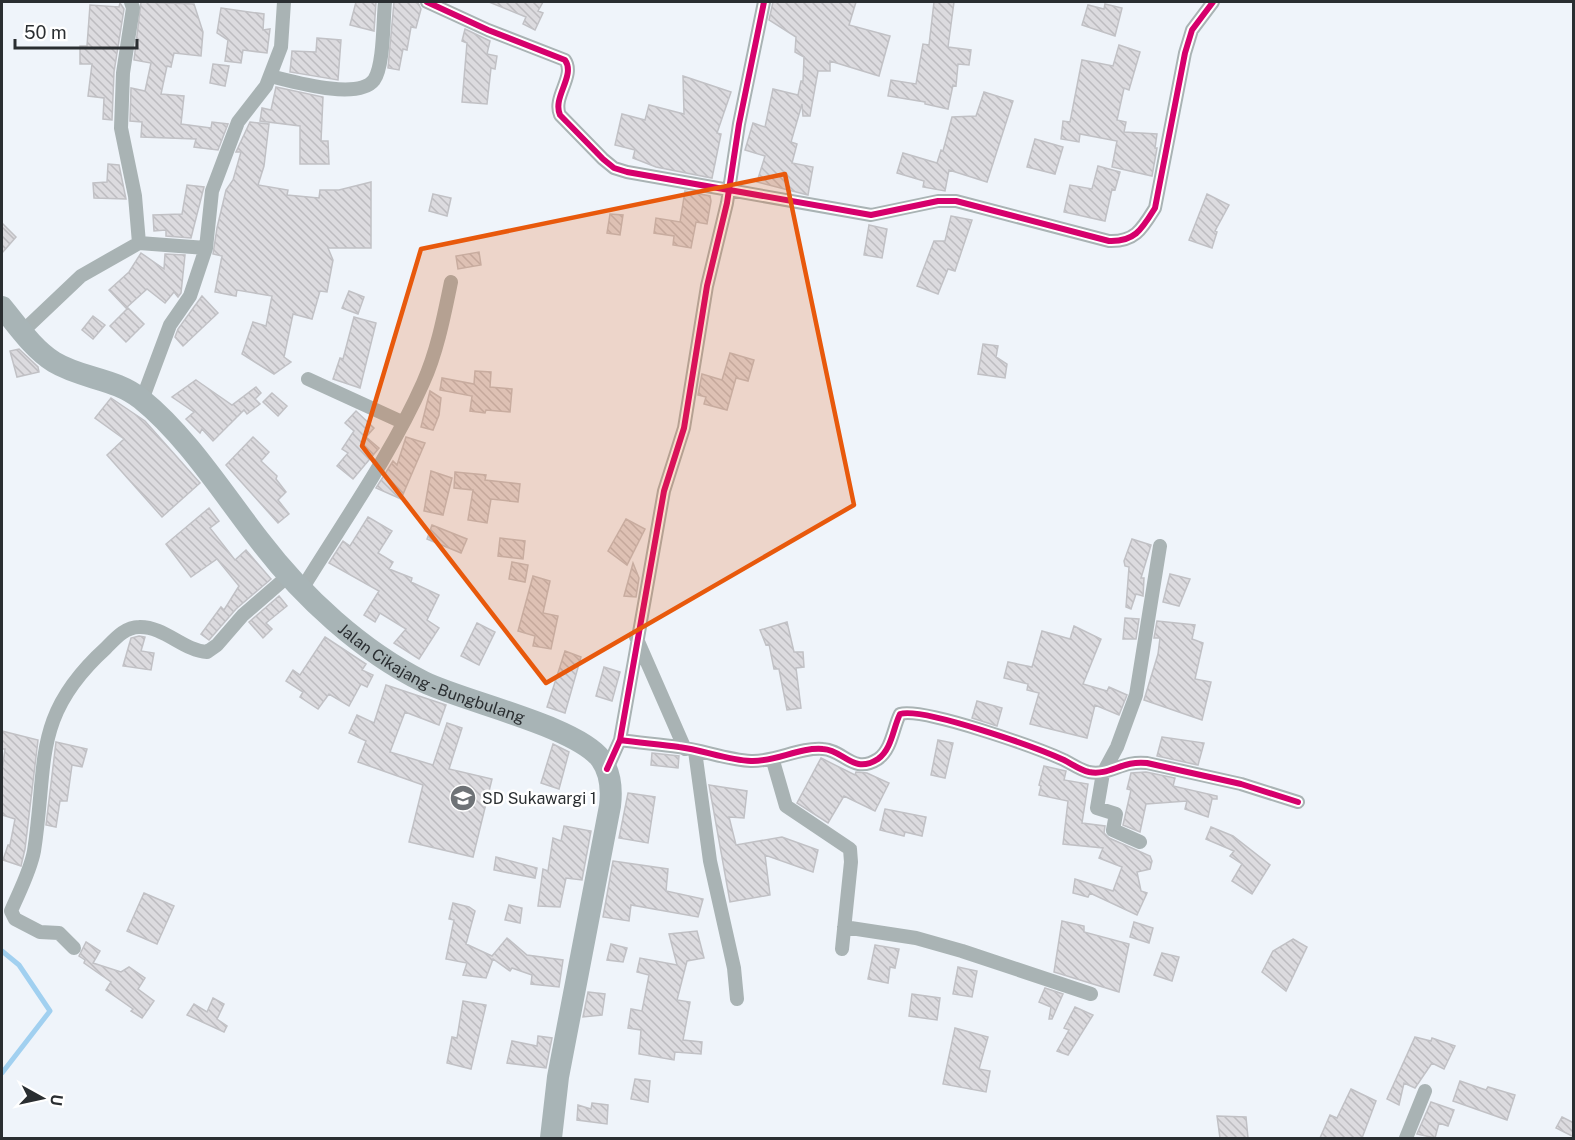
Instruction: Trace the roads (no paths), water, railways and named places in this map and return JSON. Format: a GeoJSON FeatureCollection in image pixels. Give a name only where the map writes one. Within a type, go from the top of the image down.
{"type":"FeatureCollection","features":[{"type":"Feature","properties":{"kind":"main road","name":"Jalan Cikajang - Bungbulang"},"geometry":{"type":"LineString","coordinates":[[2,306],[37,349],[54,362],[120,385],[142,400],[208,470],[295,582],[351,633],[396,666],[423,681],[573,738],[595,753],[607,769]]}},
{"type":"Feature","properties":{"kind":"main road"},"geometry":{"type":"LineString","coordinates":[[551,1138],[558,1077],[610,806],[611,787],[607,769]]}},
{"type":"Feature","properties":{"kind":"street"},"geometry":{"type":"LineString","coordinates":[[131,2],[133,8],[123,73],[121,128],[135,196],[140,243]]}},
{"type":"Feature","properties":{"kind":"street"},"geometry":{"type":"LineString","coordinates":[[142,400],[170,325],[190,296],[206,248],[212,190],[238,122],[266,86],[281,46],[284,2]]}},
{"type":"Feature","properties":{"kind":"street"},"geometry":{"type":"LineString","coordinates":[[270,76],[327,88],[352,89],[367,86],[375,79],[378,67],[385,2]]}},
{"type":"Feature","properties":{"kind":"street"},"geometry":{"type":"LineString","coordinates":[[427,2],[488,30],[565,60],[568,70],[558,110],[614,168],[871,215],[939,201],[956,201],[1109,241],[1132,239],[1142,231],[1155,208],[1185,53],[1192,30],[1213,2]]}},
{"type":"Feature","properties":{"kind":"street"},"geometry":{"type":"LineString","coordinates":[[607,769],[620,740],[636,637],[664,491],[684,428],[707,286],[729,190],[739,124],[764,2]]}},
{"type":"Feature","properties":{"kind":"street"},"geometry":{"type":"LineString","coordinates":[[23,331],[81,276],[140,243],[206,248]]}},
{"type":"Feature","properties":{"kind":"street"},"geometry":{"type":"LineString","coordinates":[[74,948],[58,933],[40,932],[15,919],[11,911],[34,852],[47,736],[63,696],[87,665],[123,632],[142,626],[207,652],[217,645],[243,615],[295,582],[402,422],[429,366],[451,282]]}},
{"type":"Feature","properties":{"kind":"street"},"geometry":{"type":"LineString","coordinates":[[308,379],[402,422]]}},
{"type":"Feature","properties":{"kind":"street"},"geometry":{"type":"LineString","coordinates":[[1140,842],[1113,830],[1116,814],[1097,808],[1103,773],[1117,747],[1136,695],[1160,546]]}},
{"type":"Feature","properties":{"kind":"street"},"geometry":{"type":"LineString","coordinates":[[636,637],[690,750],[710,861],[734,968],[737,999]]}},
{"type":"Feature","properties":{"kind":"street"},"geometry":{"type":"LineString","coordinates":[[620,740],[750,761],[773,761],[820,749],[830,750],[858,765],[868,763],[884,754],[900,714],[910,712],[975,729],[1064,760],[1089,772],[1103,773],[1132,761],[1147,763],[1241,784],[1298,802]]}},
{"type":"Feature","properties":{"kind":"street"},"geometry":{"type":"LineString","coordinates":[[773,761],[786,806],[850,849],[851,862],[842,949]]}},
{"type":"Feature","properties":{"kind":"street"},"geometry":{"type":"LineString","coordinates":[[844,927],[916,938],[1092,994]]}},
{"type":"Feature","properties":{"kind":"street"},"geometry":{"type":"LineString","coordinates":[[1406,1138],[1425,1091]]}},
{"type":"Feature","properties":{"kind":"waterway"},"geometry":{"type":"LineString","coordinates":[[2,951],[19,965],[50,1011],[2,1073]]}},
{"type":"Feature","properties":{"kind":"place","name":"SD Sukawargi 1"},"geometry":{"type":"Point","coordinates":[463,798]}}]}
